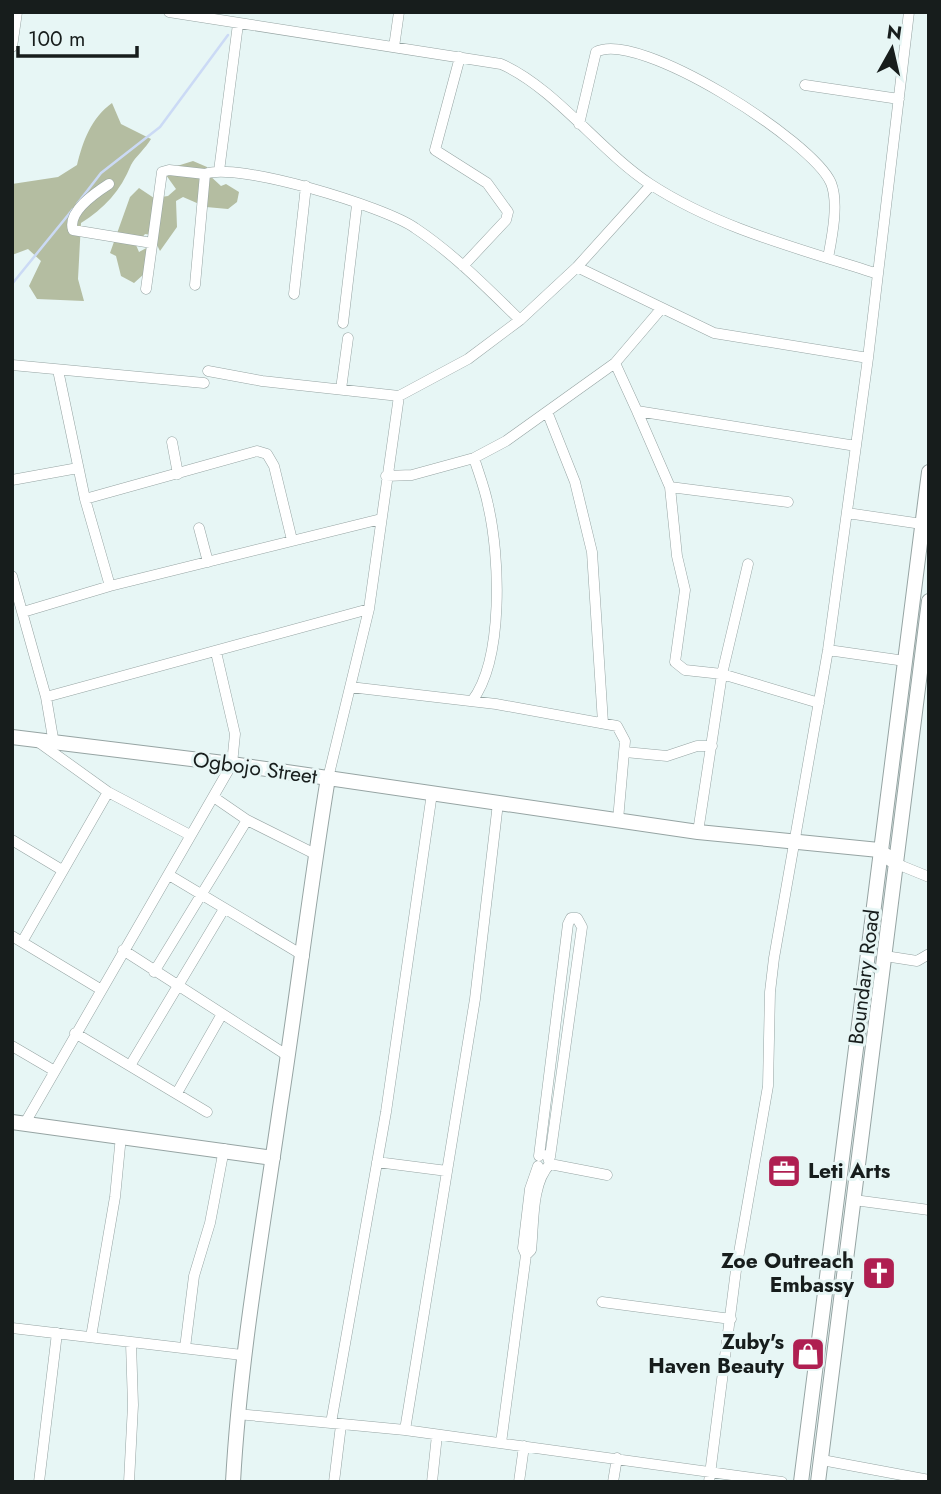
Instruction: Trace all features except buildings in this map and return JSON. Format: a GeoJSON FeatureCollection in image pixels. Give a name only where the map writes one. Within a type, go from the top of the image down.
{"type":"FeatureCollection","features":[{"type":"Feature","properties":{"kind":"main road","name":"Boundary Road"},"geometry":{"type":"LineString","coordinates":[[801,1482],[879,850],[924,544],[922,524],[929,472]]}},
{"type":"Feature","properties":{"kind":"main road","name":"Boundary Road"},"geometry":{"type":"LineString","coordinates":[[818,1482],[929,601]]}},
{"type":"Feature","properties":{"kind":"main road","name":"Ogbojo Street"},"geometry":{"type":"LineString","coordinates":[[12,737],[232,764],[698,832],[879,850]]}},
{"type":"Feature","properties":{"kind":"main road"},"geometry":{"type":"LineString","coordinates":[[233,1482],[242,1355],[304,956],[315,854],[328,778]]}},
{"type":"Feature","properties":{"kind":"main road"},"geometry":{"type":"LineString","coordinates":[[879,850],[897,864]]}},
{"type":"Feature","properties":{"kind":"main road"},"geometry":{"type":"LineString","coordinates":[[19,1122],[273,1158]]}},
{"type":"Feature","properties":{"kind":"street"},"geometry":{"type":"LineString","coordinates":[[12,47],[17,12]]}},
{"type":"Feature","properties":{"kind":"street"},"geometry":{"type":"LineString","coordinates":[[169,12],[501,64],[521,74],[604,149],[651,185],[766,241],[878,274]]}},
{"type":"Feature","properties":{"kind":"street"},"geometry":{"type":"LineString","coordinates":[[394,47],[399,12]]}},
{"type":"Feature","properties":{"kind":"street"},"geometry":{"type":"LineString","coordinates":[[709,1482],[731,1319],[768,1086],[770,992],[828,650],[847,513],[909,12]]}},
{"type":"Feature","properties":{"kind":"street"},"geometry":{"type":"LineString","coordinates":[[219,171],[238,24]]}},
{"type":"Feature","properties":{"kind":"street"},"geometry":{"type":"LineString","coordinates":[[579,124],[596,52],[624,49],[652,57],[771,123],[816,160],[832,188],[828,258]]}},
{"type":"Feature","properties":{"kind":"street"},"geometry":{"type":"LineString","coordinates":[[460,57],[435,150],[483,180],[508,212],[506,220],[463,266]]}},
{"type":"Feature","properties":{"kind":"street"},"geometry":{"type":"LineString","coordinates":[[805,85],[899,99]]}},
{"type":"Feature","properties":{"kind":"street"},"geometry":{"type":"LineString","coordinates":[[146,289],[162,172],[169,170],[205,174],[219,171],[306,187],[414,226],[463,266],[520,320]]}},
{"type":"Feature","properties":{"kind":"street"},"geometry":{"type":"LineString","coordinates":[[195,285],[205,174]]}},
{"type":"Feature","properties":{"kind":"street"},"geometry":{"type":"LineString","coordinates":[[109,184],[88,199],[73,219],[73,230],[152,243]]}},
{"type":"Feature","properties":{"kind":"street"},"geometry":{"type":"LineString","coordinates":[[208,371],[262,381],[398,396],[468,359],[520,320],[577,267],[651,185]]}},
{"type":"Feature","properties":{"kind":"street"},"geometry":{"type":"LineString","coordinates":[[294,294],[306,187]]}},
{"type":"Feature","properties":{"kind":"street"},"geometry":{"type":"LineString","coordinates":[[343,323],[357,205]]}},
{"type":"Feature","properties":{"kind":"street"},"geometry":{"type":"LineString","coordinates":[[577,267],[714,333],[868,358]]}},
{"type":"Feature","properties":{"kind":"street"},"geometry":{"type":"LineString","coordinates":[[386,476],[412,475],[474,458],[548,414],[615,363],[661,309]]}},
{"type":"Feature","properties":{"kind":"street"},"geometry":{"type":"LineString","coordinates":[[341,389],[348,338]]}},
{"type":"Feature","properties":{"kind":"street"},"geometry":{"type":"LineString","coordinates":[[615,363],[670,487],[677,556],[685,590],[675,662],[685,670],[722,674],[819,704]]}},
{"type":"Feature","properties":{"kind":"street"},"geometry":{"type":"LineString","coordinates":[[12,365],[204,383]]}},
{"type":"Feature","properties":{"kind":"street"},"geometry":{"type":"LineString","coordinates":[[58,370],[85,499],[110,586]]}},
{"type":"Feature","properties":{"kind":"street"},"geometry":{"type":"LineString","coordinates":[[328,778],[369,609],[398,396]]}},
{"type":"Feature","properties":{"kind":"street"},"geometry":{"type":"LineString","coordinates":[[637,411],[856,446]]}},
{"type":"Feature","properties":{"kind":"street"},"geometry":{"type":"LineString","coordinates":[[548,414],[575,482],[592,552],[603,723]]}},
{"type":"Feature","properties":{"kind":"street"},"geometry":{"type":"LineString","coordinates":[[172,442],[178,474]]}},
{"type":"Feature","properties":{"kind":"street"},"geometry":{"type":"LineString","coordinates":[[85,499],[257,450],[267,454],[274,466],[292,540]]}},
{"type":"Feature","properties":{"kind":"street"},"geometry":{"type":"LineString","coordinates":[[472,701],[483,687],[488,672],[494,621],[494,542],[488,504],[474,458]]}},
{"type":"Feature","properties":{"kind":"street"},"geometry":{"type":"LineString","coordinates":[[12,480],[78,468]]}},
{"type":"Feature","properties":{"kind":"street"},"geometry":{"type":"LineString","coordinates":[[670,487],[788,502]]}},
{"type":"Feature","properties":{"kind":"street"},"geometry":{"type":"LineString","coordinates":[[847,513],[922,524]]}},
{"type":"Feature","properties":{"kind":"street"},"geometry":{"type":"LineString","coordinates":[[23,612],[110,586],[381,519]]}},
{"type":"Feature","properties":{"kind":"street"},"geometry":{"type":"LineString","coordinates":[[199,528],[208,562]]}},
{"type":"Feature","properties":{"kind":"street"},"geometry":{"type":"LineString","coordinates":[[698,832],[722,674],[748,564]]}},
{"type":"Feature","properties":{"kind":"street"},"geometry":{"type":"LineString","coordinates":[[12,576],[46,697],[54,744]]}},
{"type":"Feature","properties":{"kind":"street"},"geometry":{"type":"LineString","coordinates":[[46,697],[369,609]]}},
{"type":"Feature","properties":{"kind":"street"},"geometry":{"type":"LineString","coordinates":[[828,650],[905,661]]}},
{"type":"Feature","properties":{"kind":"street"},"geometry":{"type":"LineString","coordinates":[[19,1122],[53,1070],[190,835],[215,798],[232,764],[235,734],[216,652]]}},
{"type":"Feature","properties":{"kind":"street"},"geometry":{"type":"LineString","coordinates":[[350,687],[496,704],[617,726],[622,732],[625,752],[618,820]]}},
{"type":"Feature","properties":{"kind":"street"},"geometry":{"type":"LineString","coordinates":[[483,687],[496,704]]}},
{"type":"Feature","properties":{"kind":"street"},"geometry":{"type":"LineString","coordinates":[[36,741],[108,792],[190,835]]}},
{"type":"Feature","properties":{"kind":"street"},"geometry":{"type":"LineString","coordinates":[[625,752],[667,756],[697,746],[712,746]]}},
{"type":"Feature","properties":{"kind":"street"},"geometry":{"type":"LineString","coordinates":[[22,942],[108,792]]}},
{"type":"Feature","properties":{"kind":"street"},"geometry":{"type":"LineString","coordinates":[[334,1482],[336,1424],[432,793]]}},
{"type":"Feature","properties":{"kind":"street"},"geometry":{"type":"LineString","coordinates":[[215,798],[247,820],[315,854]]}},
{"type":"Feature","properties":{"kind":"street"},"geometry":{"type":"LineString","coordinates":[[405,1430],[475,999],[498,803]]}},
{"type":"Feature","properties":{"kind":"street"},"geometry":{"type":"LineString","coordinates":[[154,972],[247,820]]}},
{"type":"Feature","properties":{"kind":"street"},"geometry":{"type":"LineString","coordinates":[[12,840],[62,870]]}},
{"type":"Feature","properties":{"kind":"street"},"geometry":{"type":"LineString","coordinates":[[897,864],[929,877]]}},
{"type":"Feature","properties":{"kind":"street"},"geometry":{"type":"LineString","coordinates":[[169,875],[304,956]]}},
{"type":"Feature","properties":{"kind":"street"},"geometry":{"type":"LineString","coordinates":[[131,1064],[224,909]]}},
{"type":"Feature","properties":{"kind":"street"},"geometry":{"type":"LineString","coordinates":[[501,1443],[526,1255],[531,1250],[537,1193],[544,1162],[582,927],[577,918],[571,918],[568,924],[544,1162]]}},
{"type":"Feature","properties":{"kind":"street"},"geometry":{"type":"LineString","coordinates":[[12,936],[100,989]]}},
{"type":"Feature","properties":{"kind":"street"},"geometry":{"type":"LineString","coordinates":[[123,950],[288,1056]]}},
{"type":"Feature","properties":{"kind":"street"},"geometry":{"type":"LineString","coordinates":[[885,956],[918,961],[929,954]]}},
{"type":"Feature","properties":{"kind":"street"},"geometry":{"type":"LineString","coordinates":[[177,1093],[222,1014]]}},
{"type":"Feature","properties":{"kind":"street"},"geometry":{"type":"LineString","coordinates":[[75,1032],[207,1112]]}},
{"type":"Feature","properties":{"kind":"street"},"geometry":{"type":"LineString","coordinates":[[12,1046],[53,1070]]}},
{"type":"Feature","properties":{"kind":"street"},"geometry":{"type":"LineString","coordinates":[[91,1337],[115,1197],[121,1136]]}},
{"type":"Feature","properties":{"kind":"street"},"geometry":{"type":"LineString","coordinates":[[185,1348],[194,1276],[210,1223],[224,1149]]}},
{"type":"Feature","properties":{"kind":"street"},"geometry":{"type":"LineString","coordinates":[[377,1162],[447,1171]]}},
{"type":"Feature","properties":{"kind":"street"},"geometry":{"type":"LineString","coordinates":[[544,1162],[607,1175]]}},
{"type":"Feature","properties":{"kind":"street"},"geometry":{"type":"LineString","coordinates":[[854,1200],[929,1210]]}},
{"type":"Feature","properties":{"kind":"street"},"geometry":{"type":"LineString","coordinates":[[602,1302],[731,1319]]}},
{"type":"Feature","properties":{"kind":"street"},"geometry":{"type":"LineString","coordinates":[[12,1328],[242,1355]]}},
{"type":"Feature","properties":{"kind":"street"},"geometry":{"type":"LineString","coordinates":[[39,1482],[57,1333]]}},
{"type":"Feature","properties":{"kind":"street"},"geometry":{"type":"LineString","coordinates":[[129,1482],[133,1405],[131,1343]]}},
{"type":"Feature","properties":{"kind":"street"},"geometry":{"type":"LineString","coordinates":[[237,1414],[405,1430],[711,1470],[782,1482]]}},
{"type":"Feature","properties":{"kind":"street"},"geometry":{"type":"LineString","coordinates":[[432,1482],[438,1435]]}},
{"type":"Feature","properties":{"kind":"street"},"geometry":{"type":"LineString","coordinates":[[519,1482],[524,1446]]}},
{"type":"Feature","properties":{"kind":"street"},"geometry":{"type":"LineString","coordinates":[[613,1482],[617,1458]]}},
{"type":"Feature","properties":{"kind":"street"},"geometry":{"type":"LineString","coordinates":[[822,1460],[929,1480]]}},
{"type":"Feature","properties":{"kind":"green space"},"geometry":{"type":"Polygon","coordinates":[[[112,103],[121,124],[151,139],[111,198],[81,223],[78,279],[84,301],[37,299],[29,286],[41,261],[28,249],[12,255],[12,184],[58,177],[77,165],[89,131],[112,103]]]}},
{"type":"Feature","properties":{"kind":"green space"},"geometry":{"type":"Polygon","coordinates":[[[193,161],[207,167],[208,174],[221,186],[226,184],[239,192],[237,202],[228,209],[206,207],[183,197],[176,201],[177,227],[160,251],[152,235],[145,234],[136,245],[139,252],[150,246],[144,274],[134,283],[121,276],[116,256],[110,253],[130,197],[139,188],[154,198],[168,196],[176,189],[166,175],[177,166],[193,161]]]}},
{"type":"Feature","properties":{"kind":"waterway"},"geometry":{"type":"LineString","coordinates":[[77,204],[101,173],[160,127],[228,35]]}},
{"type":"Feature","properties":{"kind":"waterway"},"geometry":{"type":"LineString","coordinates":[[12,284],[73,209]]}},
{"type":"Feature","properties":{"kind":"place","name":"Leti Arts"},"geometry":{"type":"Point","coordinates":[784,1171]}},
{"type":"Feature","properties":{"kind":"place","name":"Zoe Outreach Embassy"},"geometry":{"type":"Point","coordinates":[879,1273]}},
{"type":"Feature","properties":{"kind":"place","name":"Zuby's Haven Beauty"},"geometry":{"type":"Point","coordinates":[808,1354]}}]}
